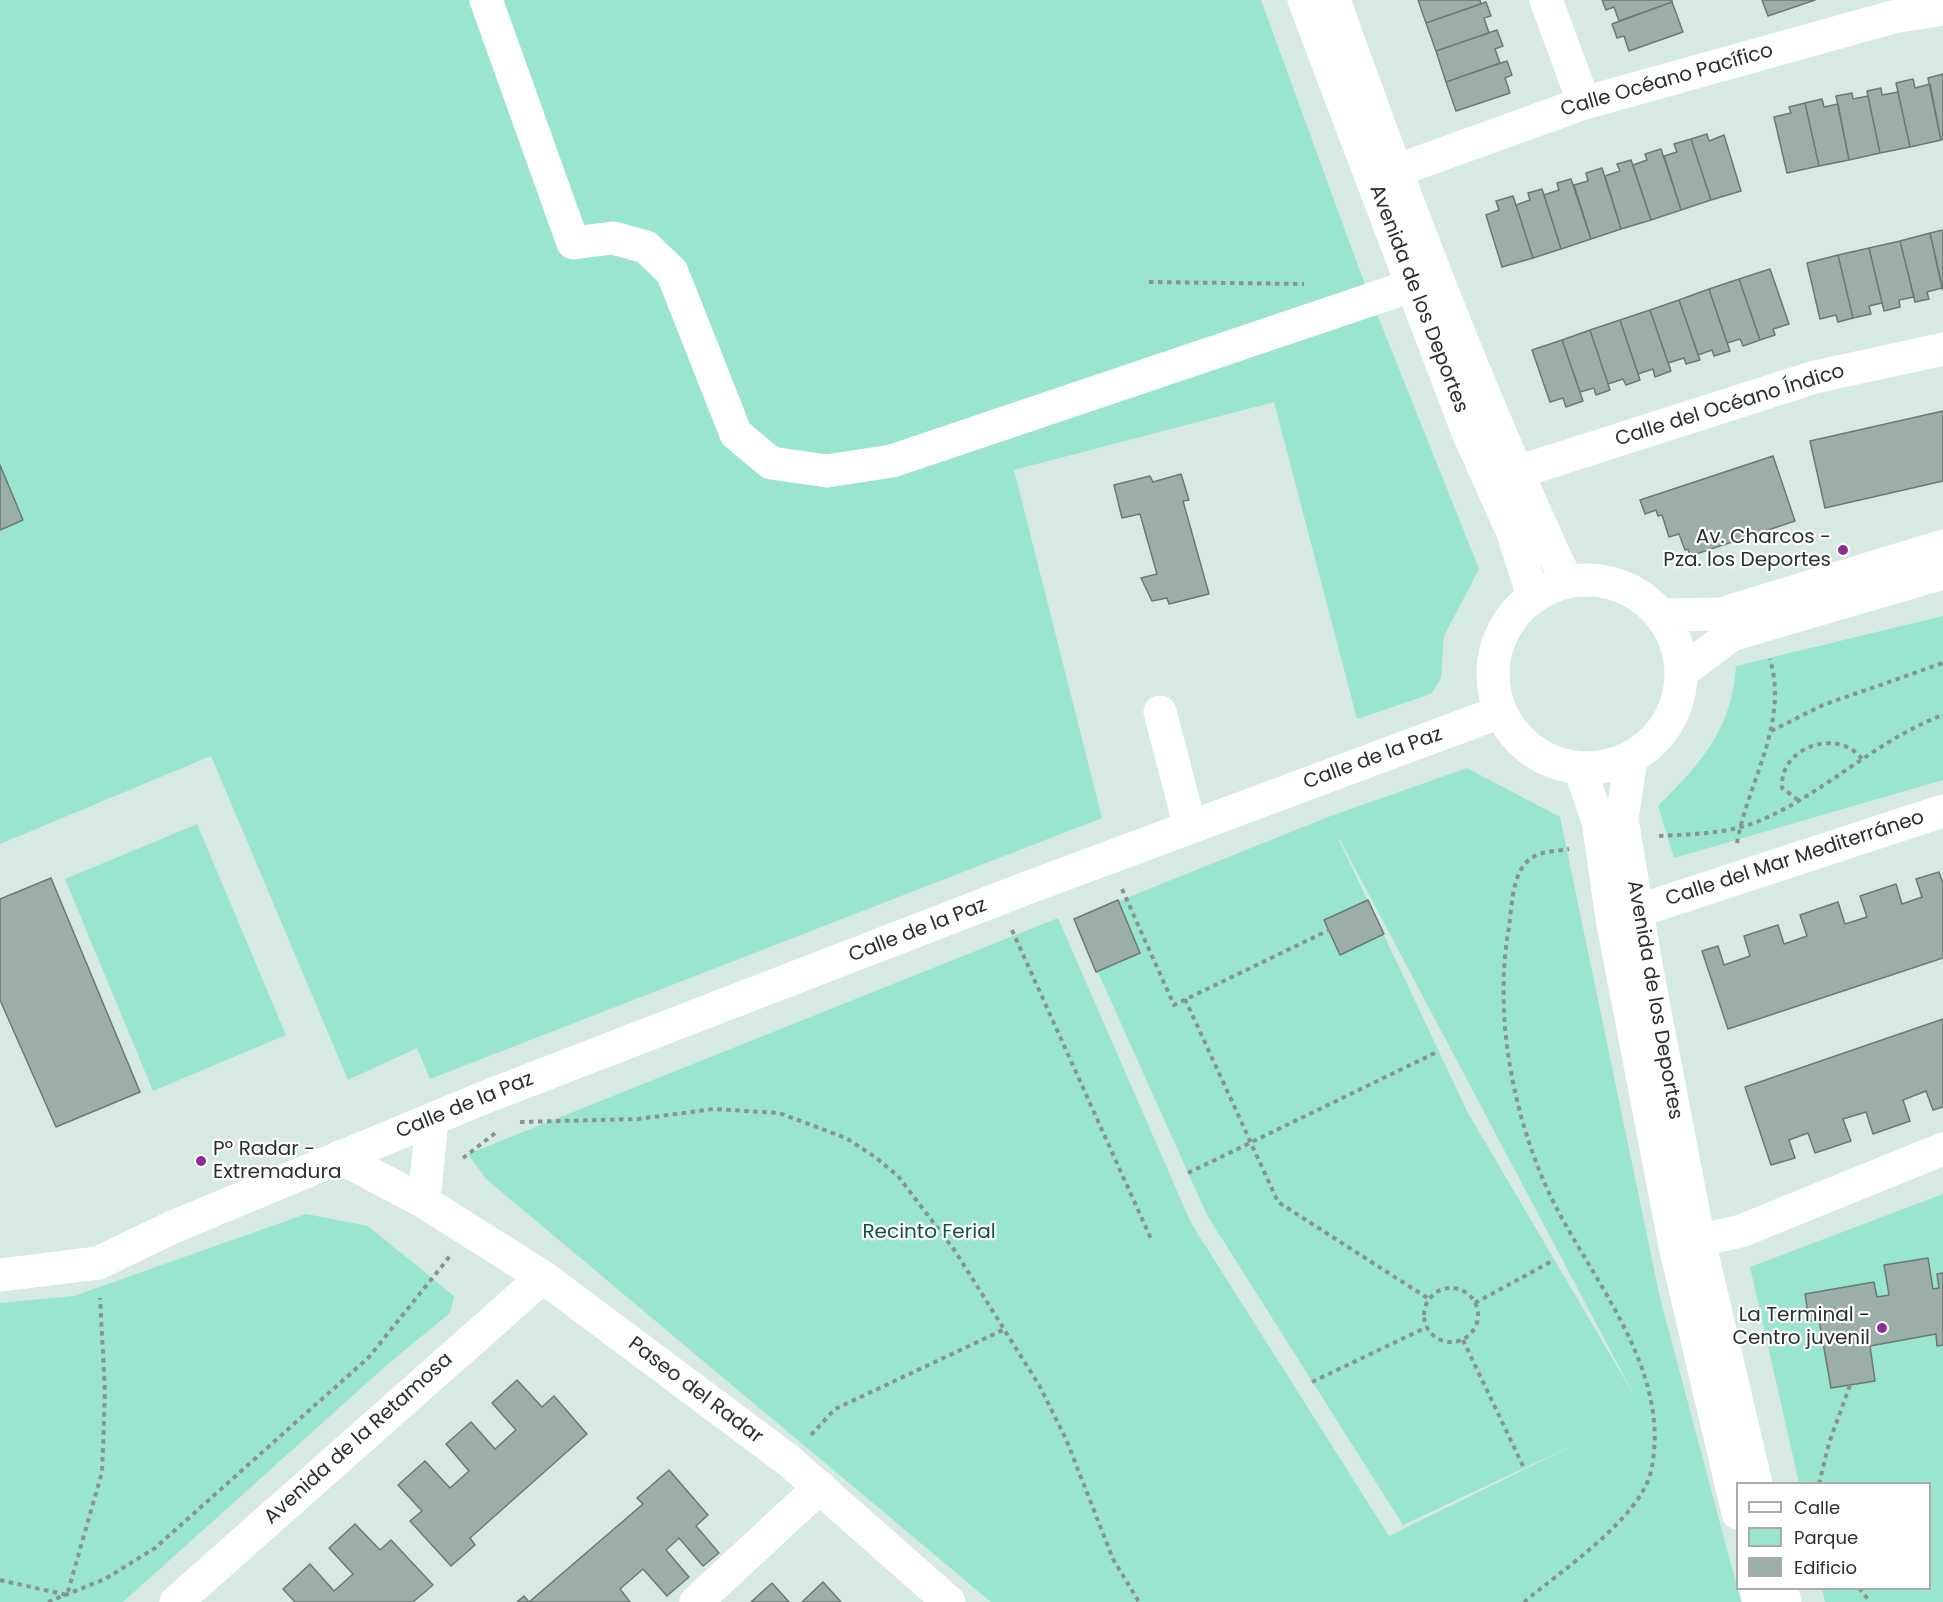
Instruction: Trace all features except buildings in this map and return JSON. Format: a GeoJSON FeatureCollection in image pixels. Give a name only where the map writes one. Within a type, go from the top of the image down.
{"type":"FeatureCollection","features":[{"type":"Feature","properties":{"kind":"street"},"geometry":{"type":"LineString","coordinates":[[486,0],[573,243],[613,238],[646,247],[672,272],[736,434],[771,463],[827,471],[892,461],[1414,285]]}},
{"type":"Feature","properties":{"kind":"street","name":"Avenida de los Deportes"},"geometry":{"type":"LineString","coordinates":[[1304,0],[1567,582]]}},
{"type":"Feature","properties":{"kind":"street","name":"Avenida de los Deportes"},"geometry":{"type":"LineString","coordinates":[[1334,0],[1414,285],[1467,430],[1513,533],[1533,596]]}},
{"type":"Feature","properties":{"kind":"street"},"geometry":{"type":"LineString","coordinates":[[1546,0],[1584,103]]}},
{"type":"Feature","properties":{"kind":"street","name":"Calle Océano Pacífico"},"geometry":{"type":"LineString","coordinates":[[1384,175],[1584,103],[1890,8],[1943,9]]}},
{"type":"Feature","properties":{"kind":"street","name":"Calle del Océano Índico"},"geometry":{"type":"LineString","coordinates":[[1518,472],[1815,377],[1943,349]]}},
{"type":"Feature","properties":{"kind":"street"},"geometry":{"type":"LineString","coordinates":[[1661,615],[1721,614],[1943,546]]}},
{"type":"Feature","properties":{"kind":"street"},"geometry":{"type":"LineString","coordinates":[[1682,672],[1731,635],[1943,573]]}},
{"type":"Feature","properties":{"kind":"street"},"geometry":{"type":"LineString","coordinates":[[1588,579],[1610,582],[1633,591],[1661,615],[1677,644],[1682,672],[1679,698],[1672,716],[1647,747],[1615,765],[1580,769],[1545,759],[1520,741],[1500,712],[1493,685],[1494,655],[1506,624],[1533,596],[1567,582],[1588,579]]}},
{"type":"Feature","properties":{"kind":"street"},"geometry":{"type":"LineString","coordinates":[[1160,711],[1190,827]]}},
{"type":"Feature","properties":{"kind":"street","name":"Calle de la Paz"},"geometry":{"type":"LineString","coordinates":[[339,1157],[998,899],[1500,712]]}},
{"type":"Feature","properties":{"kind":"street","name":"Avenida de los Deportes"},"geometry":{"type":"LineString","coordinates":[[1625,915],[1622,819],[1631,758]]}},
{"type":"Feature","properties":{"kind":"street","name":"Avenida de los Deportes"},"geometry":{"type":"LineString","coordinates":[[1580,769],[1598,821],[1625,915],[1736,1508]]}},
{"type":"Feature","properties":{"kind":"street","name":"Calle del Mar Mediterráneo"},"geometry":{"type":"LineString","coordinates":[[1625,915],[1943,811]]}},
{"type":"Feature","properties":{"kind":"street"},"geometry":{"type":"LineString","coordinates":[[424,1202],[432,1119]]}},
{"type":"Feature","properties":{"kind":"street"},"geometry":{"type":"LineString","coordinates":[[1687,1243],[1741,1231],[1788,1214],[1943,1149]]}},
{"type":"Feature","properties":{"kind":"street"},"geometry":{"type":"LineString","coordinates":[[0,1275],[98,1263],[173,1227],[339,1157]]}},
{"type":"Feature","properties":{"kind":"street","name":"Paseo del Radar"},"geometry":{"type":"LineString","coordinates":[[339,1157],[424,1202],[543,1277],[788,1460],[949,1602]]}},
{"type":"Feature","properties":{"kind":"street","name":"Avenida de los Deportes"},"geometry":{"type":"LineString","coordinates":[[1687,1243],[1755,1482]]}},
{"type":"Feature","properties":{"kind":"street","name":"Avenida de la Retamosa"},"geometry":{"type":"LineString","coordinates":[[176,1602],[543,1277]]}},
{"type":"Feature","properties":{"kind":"street"},"geometry":{"type":"LineString","coordinates":[[696,1602],[820,1486]]}},
{"type":"Feature","properties":{"kind":"path"},"geometry":{"type":"LineString","coordinates":[[1149,282],[1310,284]]}},
{"type":"Feature","properties":{"kind":"path"},"geometry":{"type":"LineString","coordinates":[[1731,880],[1740,826],[1763,762],[1775,709],[1772,666],[1761,626]]}},
{"type":"Feature","properties":{"kind":"path"},"geometry":{"type":"LineString","coordinates":[[1770,731],[1823,705],[1943,663]]}},
{"type":"Feature","properties":{"kind":"path"},"geometry":{"type":"LineString","coordinates":[[1798,801],[1782,788],[1781,778],[1790,761],[1799,752],[1811,745],[1837,743],[1856,751],[1862,759]]}},
{"type":"Feature","properties":{"kind":"path"},"geometry":{"type":"LineString","coordinates":[[1109,858],[1173,1005],[1329,930]]}},
{"type":"Feature","properties":{"kind":"path"},"geometry":{"type":"LineString","coordinates":[[998,899],[1152,1241]]}},
{"type":"Feature","properties":{"kind":"path"},"geometry":{"type":"LineString","coordinates":[[1185,999],[1278,1202],[1429,1299]]}},
{"type":"Feature","properties":{"kind":"path"},"geometry":{"type":"LineString","coordinates":[[1188,1173],[1438,1051]]}},
{"type":"Feature","properties":{"kind":"path"},"geometry":{"type":"LineString","coordinates":[[1475,1303],[1554,1260]]}},
{"type":"Feature","properties":{"kind":"path"},"geometry":{"type":"LineString","coordinates":[[0,1580],[67,1595],[102,1472],[105,1392],[98,1263]]}},
{"type":"Feature","properties":{"kind":"path"},"geometry":{"type":"LineString","coordinates":[[1455,1288],[1470,1296],[1475,1303],[1478,1320],[1475,1328],[1462,1340],[1444,1341],[1435,1338],[1426,1327],[1423,1313],[1429,1299],[1437,1290],[1455,1288]]}},
{"type":"Feature","properties":{"kind":"path"},"geometry":{"type":"LineString","coordinates":[[1312,1382],[1426,1327]]}},
{"type":"Feature","properties":{"kind":"path"},"geometry":{"type":"LineString","coordinates":[[788,1460],[835,1409],[1005,1329]]}},
{"type":"Feature","properties":{"kind":"path"},"geometry":{"type":"LineString","coordinates":[[1462,1340],[1524,1468]]}},
{"type":"Feature","properties":{"kind":"path"},"geometry":{"type":"LineString","coordinates":[[1820,1482],[1832,1432],[1850,1384]]}},
{"type":"Feature","properties":{"kind":"path"},"geometry":{"type":"LineString","coordinates":[[1861,1590],[1870,1602]]}},
{"type":"Feature","properties":{"kind":"green space"},"geometry":{"type":"Polygon","coordinates":[[[0,0],[1261,0],[1361,274],[1479,569],[1444,636],[1441,678],[1431,694],[1357,719],[1274,402],[1014,470],[1102,818],[430,1079],[417,1048],[348,1080],[211,756],[0,844],[0,0]]]}},
{"type":"Feature","properties":{"kind":"green space"},"geometry":{"type":"Polygon","coordinates":[[[1943,616],[1943,780],[1674,858],[1658,806],[1700,760],[1721,727],[1733,689],[1736,666],[1943,616]]]}},
{"type":"Feature","properties":{"kind":"green space","name":"Recinto Ferial"},"geometry":{"type":"Polygon","coordinates":[[[1467,768],[1560,817],[1660,1298],[1741,1602],[991,1602],[486,1179],[468,1154],[1058,918],[1191,1223],[1389,1536],[1582,1441],[1403,1525],[1207,1215],[1074,919],[1328,817],[1467,768]],[[1339,840],[1468,1113],[1634,1395],[1340,840],[1339,840]]]}},
{"type":"Feature","properties":{"kind":"green space"},"geometry":{"type":"Polygon","coordinates":[[[197,824],[286,1035],[153,1091],[65,879],[197,824]]]}},
{"type":"Feature","properties":{"kind":"green space"},"geometry":{"type":"Polygon","coordinates":[[[1943,1194],[1943,1602],[1825,1602],[1822,1590],[1931,1590],[1931,1482],[1799,1482],[1750,1267],[1943,1194]]]}},
{"type":"Feature","properties":{"kind":"green space"},"geometry":{"type":"Polygon","coordinates":[[[306,1214],[368,1226],[454,1296],[450,1313],[388,1364],[123,1602],[0,1602],[0,1303],[74,1296],[306,1214]]]}},
{"type":"Feature","properties":{"kind":"place","name":"Av. Charcos - Pza. los Deportes"},"geometry":{"type":"Point","coordinates":[1843,550]}},
{"type":"Feature","properties":{"kind":"place","name":"Pº Radar - Extremadura"},"geometry":{"type":"Point","coordinates":[201,1161]}},
{"type":"Feature","properties":{"kind":"place","name":"La Terminal - Centro juvenil"},"geometry":{"type":"Point","coordinates":[1882,1328]}}]}
